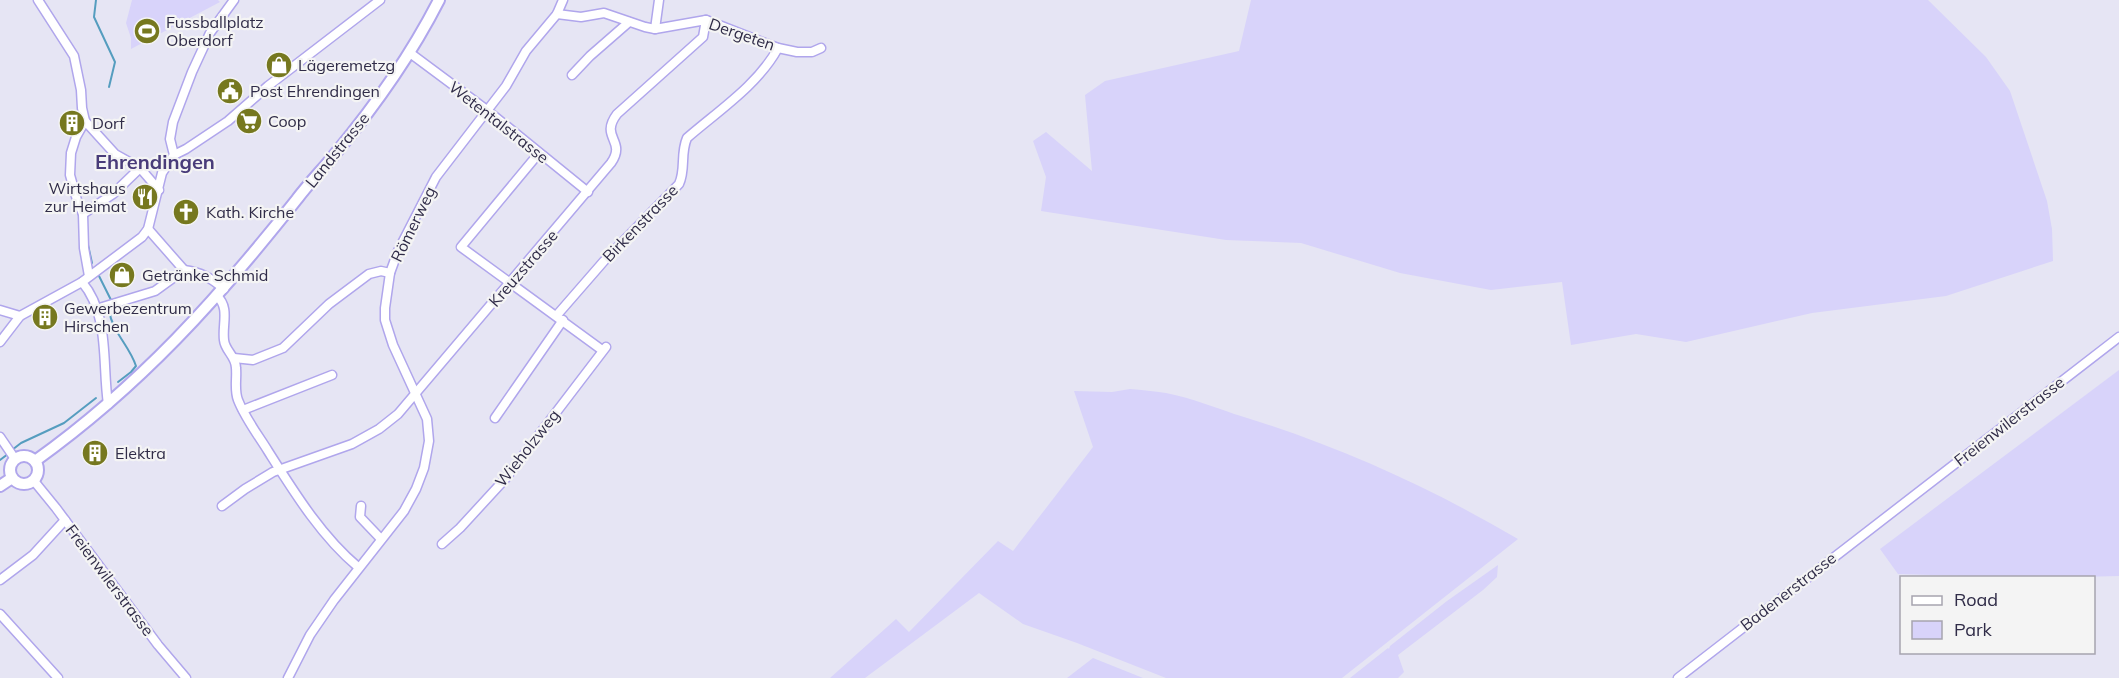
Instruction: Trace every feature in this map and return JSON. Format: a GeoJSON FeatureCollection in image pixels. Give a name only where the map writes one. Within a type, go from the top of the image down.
{"type":"FeatureCollection","features":[{"type":"Feature","properties":{"kind":"main road","name":"Landstrasse"},"geometry":{"type":"LineString","coordinates":[[35,461],[142,375],[220,292],[372,107],[410,53],[440,0]]}},
{"type":"Feature","properties":{"kind":"main road"},"geometry":{"type":"LineString","coordinates":[[25,456],[35,461],[39,469],[34,481],[29,484],[20,484],[12,478],[10,466],[14,457],[25,456]]}},
{"type":"Feature","properties":{"kind":"main road"},"geometry":{"type":"LineString","coordinates":[[0,486],[12,478]]}},
{"type":"Feature","properties":{"kind":"street"},"geometry":{"type":"LineString","coordinates":[[38,0],[74,56],[85,122],[115,154],[140,168],[159,190]]}},
{"type":"Feature","properties":{"kind":"street"},"geometry":{"type":"LineString","coordinates":[[174,155],[171,139],[173,122],[188,82],[210,33],[234,0]]}},
{"type":"Feature","properties":{"kind":"street"},"geometry":{"type":"LineString","coordinates":[[0,342],[20,316],[82,282],[142,237],[148,229],[162,173],[174,155],[228,121],[268,86],[381,0]]}},
{"type":"Feature","properties":{"kind":"street","name":"Römerweg"},"geometry":{"type":"LineString","coordinates":[[288,678],[310,635],[358,567],[404,511],[424,468],[429,429],[424,412],[393,345],[385,320],[384,308],[390,273],[398,251],[436,177],[507,86],[526,51],[556,14],[563,0]]}},
{"type":"Feature","properties":{"kind":"street"},"geometry":{"type":"LineString","coordinates":[[655,29],[659,0]]}},
{"type":"Feature","properties":{"kind":"street","name":"Dergeten"},"geometry":{"type":"LineString","coordinates":[[556,14],[580,17],[604,13],[655,29],[706,20],[778,48],[797,52],[812,52],[821,48]]}},
{"type":"Feature","properties":{"kind":"street","name":"Kreuzstrasse"},"geometry":{"type":"LineString","coordinates":[[222,506],[244,489],[279,469],[352,444],[379,429],[398,414],[616,157],[617,148],[610,131],[610,123],[616,114],[703,37],[706,20]]}},
{"type":"Feature","properties":{"kind":"street"},"geometry":{"type":"LineString","coordinates":[[573,75],[590,56],[629,22]]}},
{"type":"Feature","properties":{"kind":"street","name":"Birkenstrasse"},"geometry":{"type":"LineString","coordinates":[[495,418],[560,318],[604,261],[680,184],[684,173],[682,149],[687,138],[751,83],[770,62],[778,48]]}},
{"type":"Feature","properties":{"kind":"street","name":"Wetentalstrasse"},"geometry":{"type":"LineString","coordinates":[[410,53],[488,111],[588,192]]}},
{"type":"Feature","properties":{"kind":"street"},"geometry":{"type":"LineString","coordinates":[[85,122],[76,136],[71,153],[70,175],[76,200],[85,212],[84,248],[90,276]]}},
{"type":"Feature","properties":{"kind":"street"},"geometry":{"type":"LineString","coordinates":[[539,153],[461,247],[560,318]]}},
{"type":"Feature","properties":{"kind":"street"},"geometry":{"type":"LineString","coordinates":[[85,212],[113,194],[140,168]]}},
{"type":"Feature","properties":{"kind":"street"},"geometry":{"type":"LineString","coordinates":[[148,229],[184,270]]}},
{"type":"Feature","properties":{"kind":"street"},"geometry":{"type":"LineString","coordinates":[[96,309],[155,291],[184,270],[211,277],[220,292],[224,309],[224,341],[226,349],[234,358],[236,391],[243,410],[295,495],[358,567]]}},
{"type":"Feature","properties":{"kind":"street"},"geometry":{"type":"LineString","coordinates":[[234,358],[253,360],[283,348],[329,304],[369,274],[381,271],[390,273]]}},
{"type":"Feature","properties":{"kind":"street"},"geometry":{"type":"LineString","coordinates":[[82,282],[96,309],[102,330],[108,404]]}},
{"type":"Feature","properties":{"kind":"street"},"geometry":{"type":"LineString","coordinates":[[0,310],[20,316]]}},
{"type":"Feature","properties":{"kind":"street","name":"Wieholzweg"},"geometry":{"type":"LineString","coordinates":[[442,544],[506,478],[604,348],[560,318]]}},
{"type":"Feature","properties":{"kind":"street","name":"Freienwilerstrasse"},"geometry":{"type":"LineString","coordinates":[[1899,505],[2119,337]]}},
{"type":"Feature","properties":{"kind":"street"},"geometry":{"type":"LineString","coordinates":[[243,410],[332,375]]}},
{"type":"Feature","properties":{"kind":"street"},"geometry":{"type":"LineString","coordinates":[[0,437],[14,457]]}},
{"type":"Feature","properties":{"kind":"street","name":"Freienwilerstrasse"},"geometry":{"type":"LineString","coordinates":[[34,481],[158,645],[186,678]]}},
{"type":"Feature","properties":{"kind":"street","name":"Badenerstrasse"},"geometry":{"type":"LineString","coordinates":[[1677,678],[1899,505]]}},
{"type":"Feature","properties":{"kind":"street"},"geometry":{"type":"LineString","coordinates":[[361,506],[360,517],[381,539]]}},
{"type":"Feature","properties":{"kind":"street"},"geometry":{"type":"LineString","coordinates":[[0,580],[33,555],[65,520]]}},
{"type":"Feature","properties":{"kind":"street"},"geometry":{"type":"LineString","coordinates":[[0,614],[58,678]]}},
{"type":"Feature","properties":{"kind":"green space","name":"Fussballplatz Oberdorf"},"geometry":{"type":"Polygon","coordinates":[[[132,0],[218,0],[220,2],[131,49],[131,38],[126,23],[132,0]]]}},
{"type":"Feature","properties":{"kind":"green space"},"geometry":{"type":"Polygon","coordinates":[[[1251,0],[1928,0],[1986,57],[2010,91],[2047,201],[2052,229],[2053,261],[1946,296],[1812,313],[1686,342],[1636,334],[1571,345],[1562,282],[1491,290],[1400,273],[1301,243],[1226,240],[1041,211],[1046,177],[1033,141],[1046,132],[1092,171],[1085,95],[1105,81],[1239,51],[1251,0]]]}},
{"type":"Feature","properties":{"kind":"green space"},"geometry":{"type":"Polygon","coordinates":[[[2119,370],[2119,576],[1898,574],[1880,549],[2119,370]]]}},
{"type":"Feature","properties":{"kind":"green space"},"geometry":{"type":"Polygon","coordinates":[[[1130,389],[1162,392],[1186,398],[1350,455],[1419,486],[1518,539],[1342,678],[1166,678],[1023,624],[979,593],[865,678],[830,678],[896,619],[909,632],[998,541],[1013,551],[1093,447],[1074,391],[1112,392],[1130,389]]]}},
{"type":"Feature","properties":{"kind":"green space"},"geometry":{"type":"Polygon","coordinates":[[[1498,565],[1497,577],[1483,590],[1398,655],[1404,672],[1398,678],[1350,678],[1447,601],[1498,565]]]}},
{"type":"Feature","properties":{"kind":"green space"},"geometry":{"type":"Polygon","coordinates":[[[1093,658],[1143,678],[1067,678],[1093,658]]]}},
{"type":"Feature","properties":{"kind":"waterway"},"geometry":{"type":"LineString","coordinates":[[96,0],[94,17],[115,62],[109,87]]}},
{"type":"Feature","properties":{"kind":"waterway"},"geometry":{"type":"LineString","coordinates":[[88,245],[92,263]]}},
{"type":"Feature","properties":{"kind":"waterway"},"geometry":{"type":"LineString","coordinates":[[99,276],[111,300]]}},
{"type":"Feature","properties":{"kind":"waterway"},"geometry":{"type":"LineString","coordinates":[[109,310],[114,325],[136,366],[118,382]]}},
{"type":"Feature","properties":{"kind":"waterway"},"geometry":{"type":"LineString","coordinates":[[12,450],[21,443],[64,423],[96,398]]}},
{"type":"Feature","properties":{"kind":"waterway"},"geometry":{"type":"LineString","coordinates":[[0,460],[8,454]]}},
{"type":"Feature","properties":{"kind":"place","name":"Fussballplatz Oberdorf"},"geometry":{"type":"Point","coordinates":[147,31]}},
{"type":"Feature","properties":{"kind":"place","name":"Lägeremetzg"},"geometry":{"type":"Point","coordinates":[279,65]}},
{"type":"Feature","properties":{"kind":"place","name":"Post Ehrendingen"},"geometry":{"type":"Point","coordinates":[230,91]}},
{"type":"Feature","properties":{"kind":"place","name":"Coop"},"geometry":{"type":"Point","coordinates":[249,121]}},
{"type":"Feature","properties":{"kind":"place","name":"Dorf"},"geometry":{"type":"Point","coordinates":[72,123]}},
{"type":"Feature","properties":{"kind":"place","name":"Wirtshaus zur Heimat"},"geometry":{"type":"Point","coordinates":[145,197]}},
{"type":"Feature","properties":{"kind":"place","name":"Kath. Kirche"},"geometry":{"type":"Point","coordinates":[186,212]}},
{"type":"Feature","properties":{"kind":"place","name":"Getränke Schmid"},"geometry":{"type":"Point","coordinates":[122,275]}},
{"type":"Feature","properties":{"kind":"place","name":"Gewerbezentrum Hirschen"},"geometry":{"type":"Point","coordinates":[45,317]}},
{"type":"Feature","properties":{"kind":"place","name":"Elektra"},"geometry":{"type":"Point","coordinates":[95,453]}},
{"type":"Feature","properties":{"kind":"district","name":"Ehrendingen"},"geometry":{"type":"Point","coordinates":[155,161]}}]}
